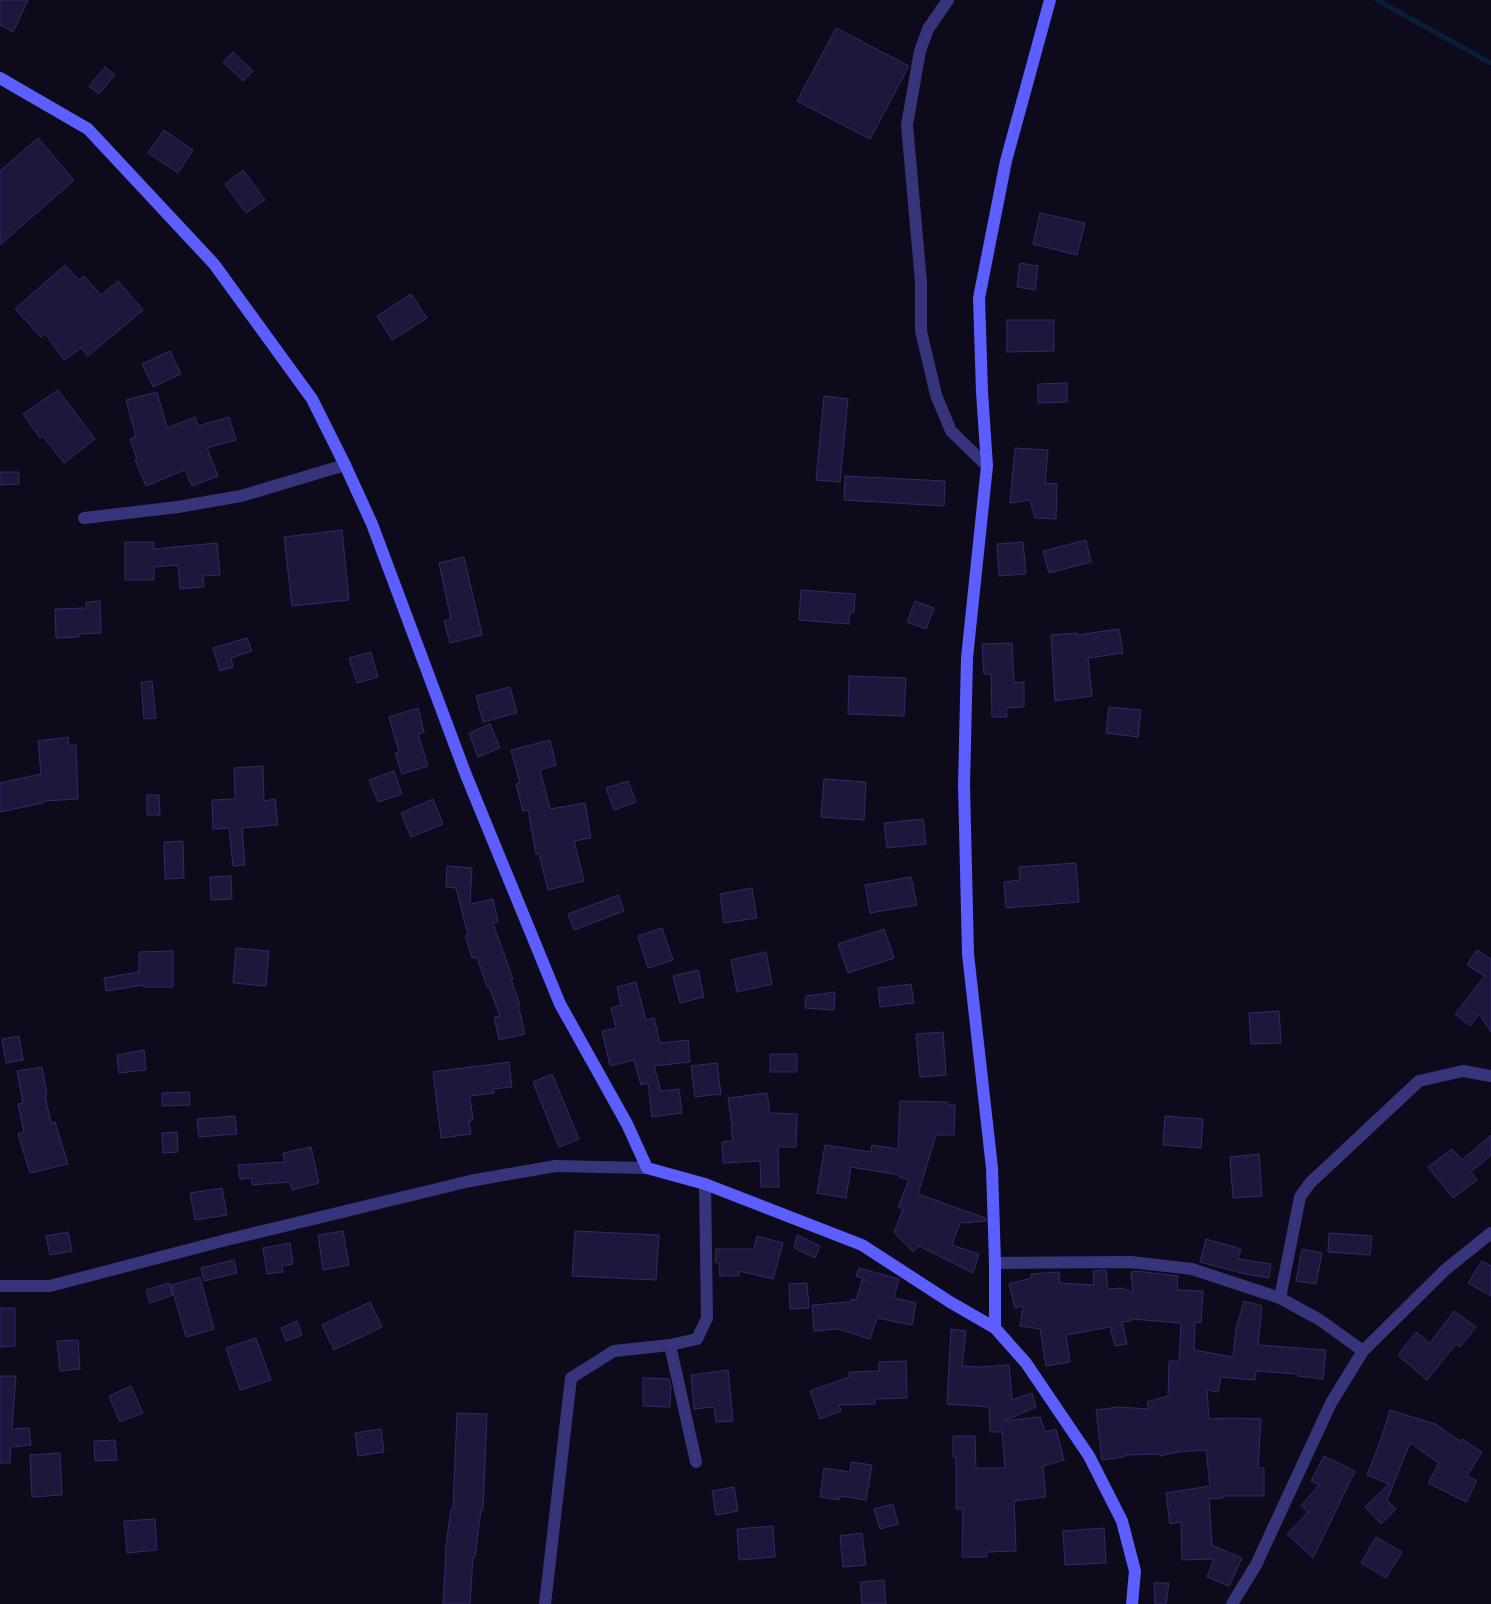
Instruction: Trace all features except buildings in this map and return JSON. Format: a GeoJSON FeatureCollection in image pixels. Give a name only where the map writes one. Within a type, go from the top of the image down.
{"type":"FeatureCollection","features":[{"type":"Feature","properties":{"kind":"street"},"geometry":{"type":"LineString","coordinates":[[948,0],[928,29],[920,51],[907,125],[920,282],[921,331],[936,395],[951,431],[987,466]]}},
{"type":"Feature","properties":{"kind":"street"},"geometry":{"type":"LineString","coordinates":[[995,1328],[992,1168],[968,954],[964,785],[967,658],[987,466],[979,298],[1006,160],[1050,0]]}},
{"type":"Feature","properties":{"kind":"street"},"geometry":{"type":"LineString","coordinates":[[0,78],[88,129],[214,264],[312,399],[372,524],[466,775],[560,1004],[627,1124],[647,1168]]}},
{"type":"Feature","properties":{"kind":"street"},"geometry":{"type":"LineString","coordinates":[[84,518],[178,507],[241,496],[345,465]]}},
{"type":"Feature","properties":{"kind":"street"},"geometry":{"type":"LineString","coordinates":[[1280,1298],[1300,1197],[1310,1183],[1419,1081],[1463,1071],[1491,1076]]}},
{"type":"Feature","properties":{"kind":"street"},"geometry":{"type":"LineString","coordinates":[[0,1286],[50,1286],[235,1237],[470,1181],[555,1166],[647,1168],[705,1184],[862,1245],[950,1302],[995,1328],[1026,1363],[1089,1456],[1122,1520],[1135,1571],[1132,1604]]}},
{"type":"Feature","properties":{"kind":"street"},"geometry":{"type":"LineString","coordinates":[[545,1604],[571,1378],[614,1351],[670,1345],[697,1339],[707,1318],[705,1184]]}},
{"type":"Feature","properties":{"kind":"street"},"geometry":{"type":"LineString","coordinates":[[1232,1604],[1256,1565],[1331,1403],[1363,1351],[1445,1270],[1491,1233]]}},
{"type":"Feature","properties":{"kind":"street"},"geometry":{"type":"LineString","coordinates":[[995,1263],[1131,1262],[1192,1269],[1280,1298],[1320,1320],[1363,1351]]}},
{"type":"Feature","properties":{"kind":"street"},"geometry":{"type":"LineString","coordinates":[[670,1345],[696,1462]]}},
{"type":"Feature","properties":{"kind":"waterway"},"geometry":{"type":"LineString","coordinates":[[1377,0],[1491,63]]}}]}
